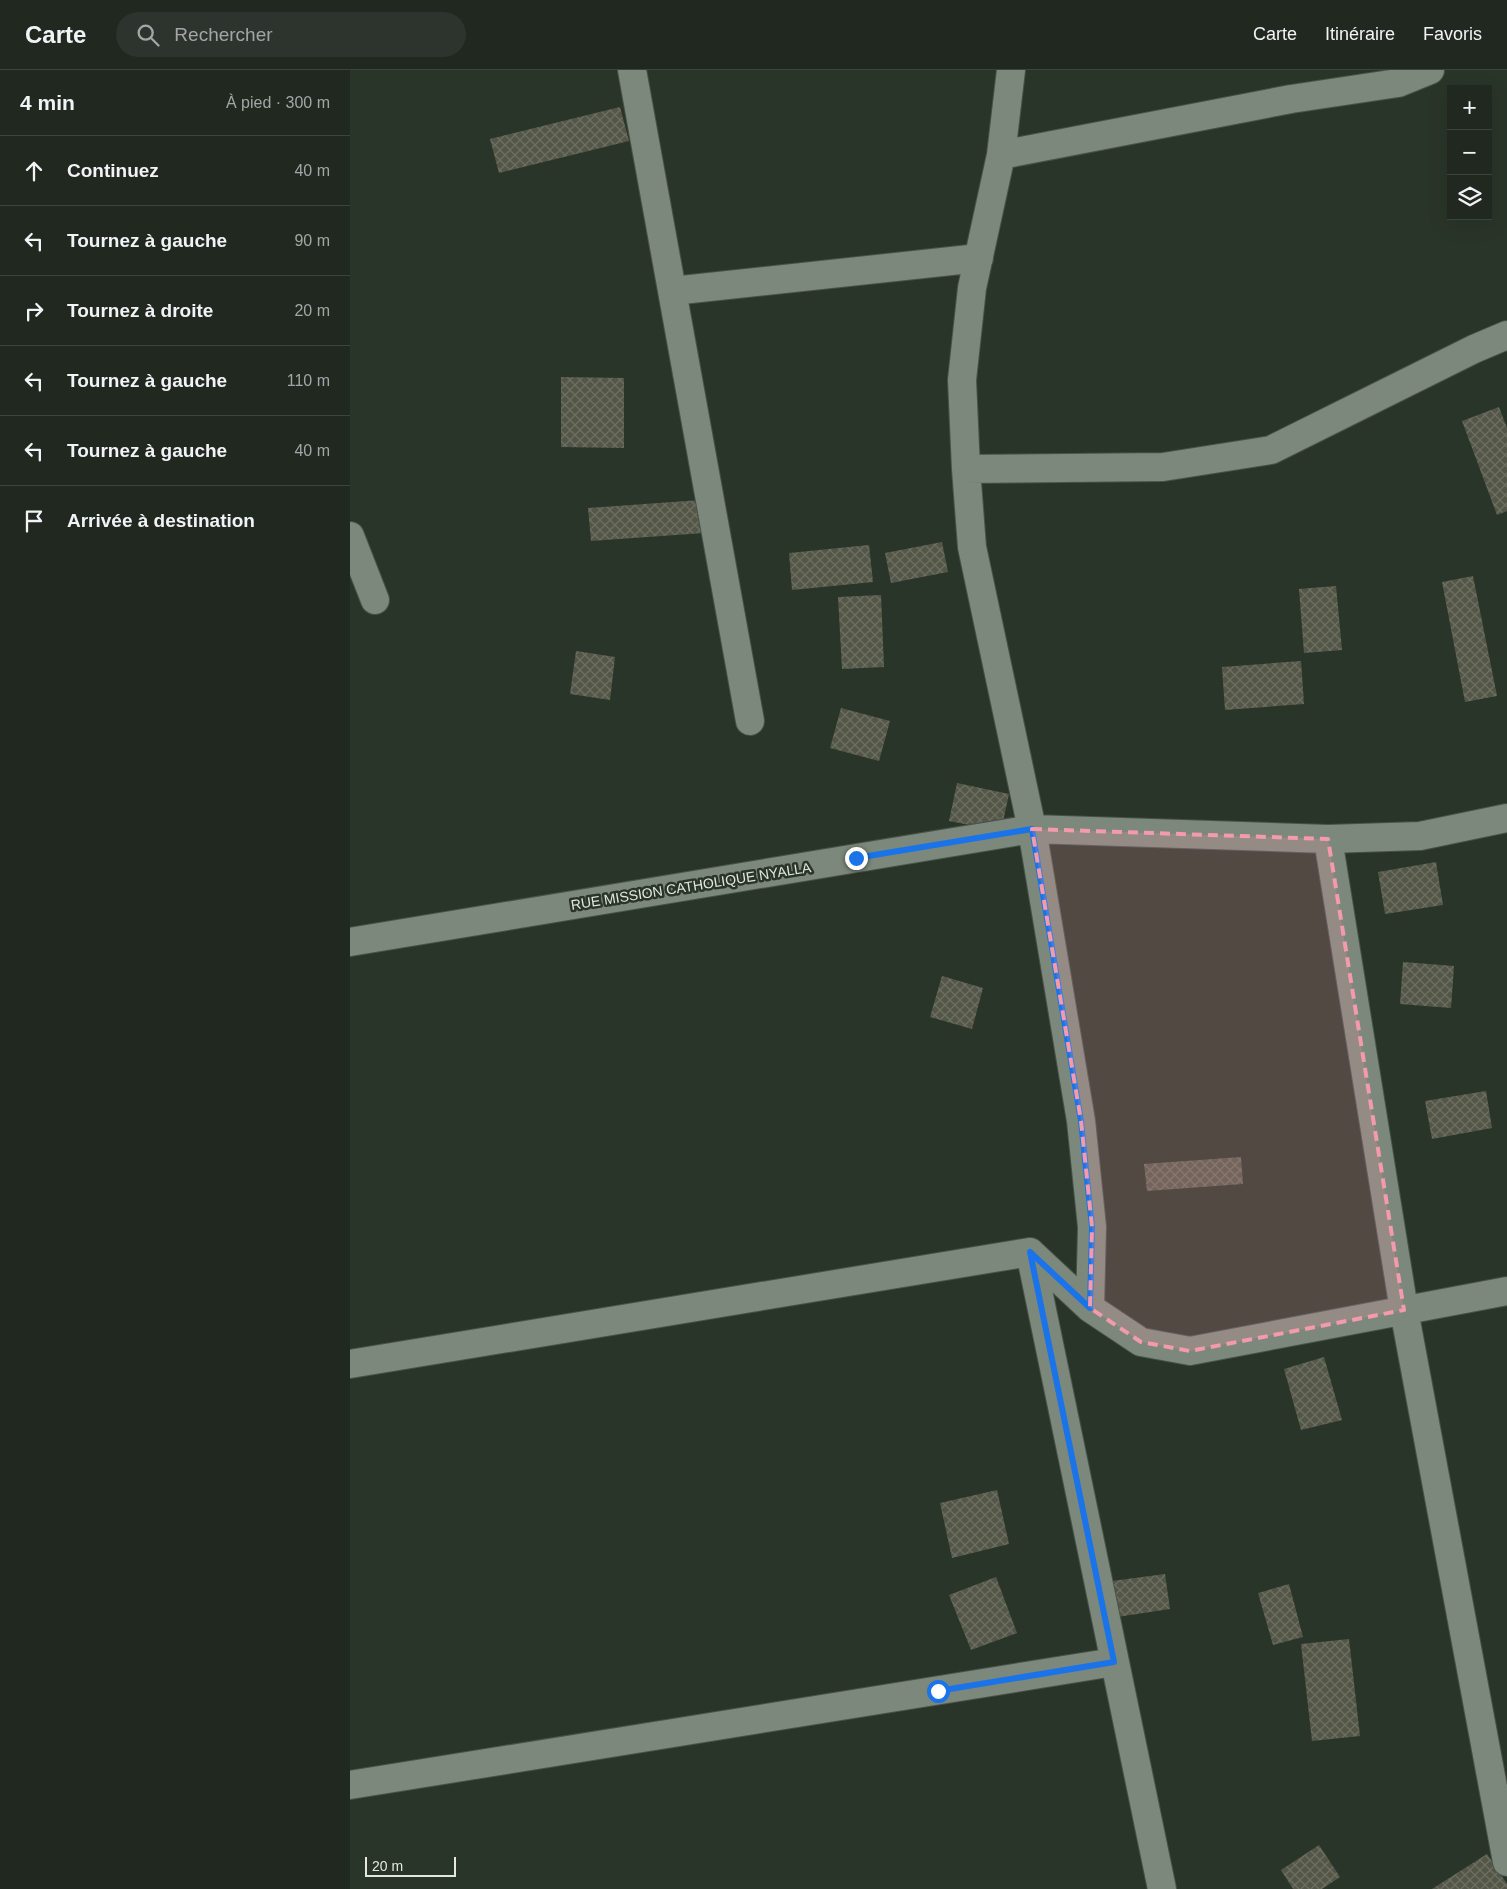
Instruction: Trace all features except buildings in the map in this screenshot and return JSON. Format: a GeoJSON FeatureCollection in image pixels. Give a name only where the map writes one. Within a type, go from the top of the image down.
{"type":"FeatureCollection","features":[{"type":"Feature","properties":{"kind":"street"},"geometry":{"type":"LineString","coordinates":[[632,70],[750,721]]}},
{"type":"Feature","properties":{"kind":"street"},"geometry":{"type":"LineString","coordinates":[[1011,70],[1002,155],[972,288],[962,380],[966,469],[972,547],[1032,829],[1081,1121],[1092,1227],[1090,1308]]}},
{"type":"Feature","properties":{"kind":"street"},"geometry":{"type":"LineString","coordinates":[[1002,155],[1291,99],[1398,83],[1430,70]]}},
{"type":"Feature","properties":{"kind":"street"},"geometry":{"type":"LineString","coordinates":[[672,291],[979,258]]}},
{"type":"Feature","properties":{"kind":"street"},"geometry":{"type":"LineString","coordinates":[[966,469],[1163,467],[1271,450],[1474,349],[1507,335]]}},
{"type":"Feature","properties":{"kind":"street"},"geometry":{"type":"LineString","coordinates":[[350,536],[375,600]]}},
{"type":"Feature","properties":{"kind":"street","name":"RUE MISSION CATHOLIQUE NYALLA"},"geometry":{"type":"LineString","coordinates":[[350,942],[1032,829],[1328,839],[1420,836],[1507,818]]}},
{"type":"Feature","properties":{"kind":"street"},"geometry":{"type":"LineString","coordinates":[[1328,839],[1404,1310],[1507,1862]]}},
{"type":"Feature","properties":{"kind":"street"},"geometry":{"type":"LineString","coordinates":[[1030,1252],[1090,1308],[1141,1342],[1190,1351],[1507,1291]]}},
{"type":"Feature","properties":{"kind":"street"},"geometry":{"type":"LineString","coordinates":[[350,1364],[1030,1252]]}},
{"type":"Feature","properties":{"kind":"street"},"geometry":{"type":"LineString","coordinates":[[1030,1252],[1162,1889]]}},
{"type":"Feature","properties":{"kind":"street"},"geometry":{"type":"LineString","coordinates":[[350,1785],[1114,1662]]}},
{"type":"Feature","properties":{"kind":"highlighted area"},"geometry":{"type":"Polygon","coordinates":[[[1032,829],[1328,839],[1404,1310],[1190,1351],[1141,1342],[1090,1308],[1092,1227],[1081,1121],[1032,829]]]}},
{"type":"Feature","properties":{"kind":"route"},"geometry":{"type":"LineString","coordinates":[[856,858],[1032,829],[1081,1121],[1092,1227],[1090,1308],[1030,1252],[1114,1662],[938,1691]]}}]}
